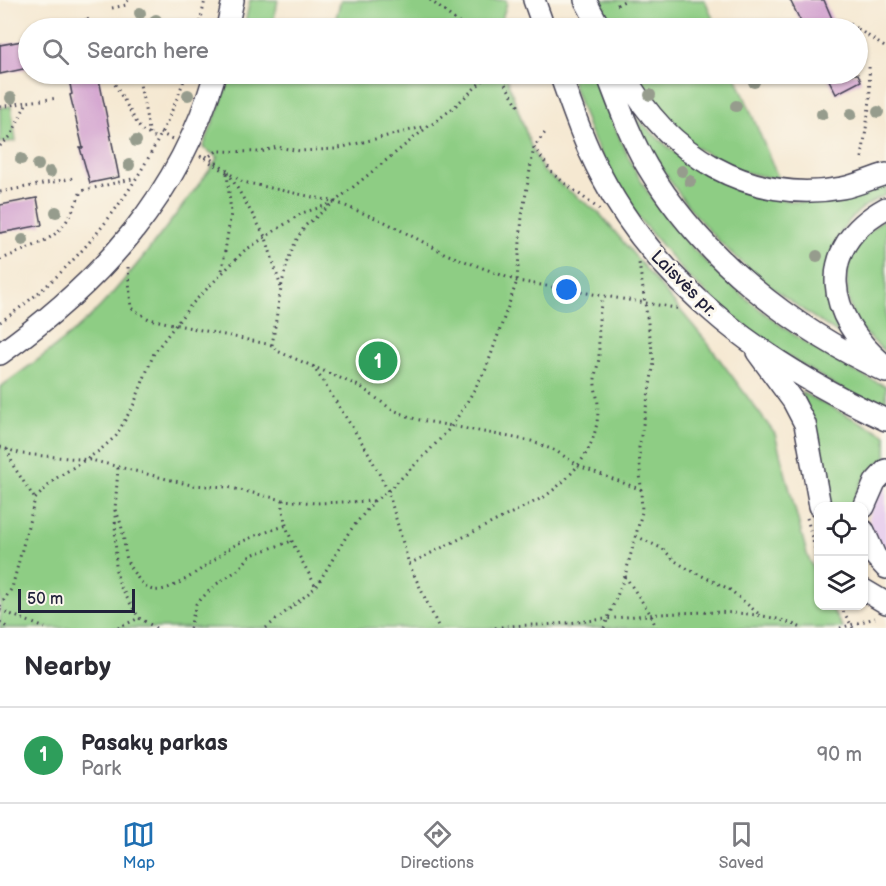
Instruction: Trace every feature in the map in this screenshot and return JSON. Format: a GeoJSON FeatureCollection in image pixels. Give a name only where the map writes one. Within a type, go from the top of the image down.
{"type":"FeatureCollection","features":[{"type":"Feature","properties":{"kind":"main road"},"geometry":{"type":"LineString","coordinates":[[229,18],[233,0]]}},
{"type":"Feature","properties":{"kind":"main road"},"geometry":{"type":"LineString","coordinates":[[534,0],[540,18]]}},
{"type":"Feature","properties":{"kind":"main road"},"geometry":{"type":"LineString","coordinates":[[580,0],[587,18]]}},
{"type":"Feature","properties":{"kind":"main road"},"geometry":{"type":"LineString","coordinates":[[585,0],[595,18]]}},
{"type":"Feature","properties":{"kind":"main road"},"geometry":{"type":"LineString","coordinates":[[0,354],[78,293],[127,241],[165,186],[187,145],[211,84]]}},
{"type":"Feature","properties":{"kind":"main road","name":"Laisvės pr."},"geometry":{"type":"LineString","coordinates":[[564,84],[601,175],[648,248],[709,311],[750,342],[833,395],[886,420]]}},
{"type":"Feature","properties":{"kind":"main road"},"geometry":{"type":"LineString","coordinates":[[611,84],[627,126],[647,166],[700,238],[736,274],[786,314],[840,351],[886,372]]}},
{"type":"Feature","properties":{"kind":"main road"},"geometry":{"type":"LineString","coordinates":[[629,84],[655,121],[700,160],[730,176],[767,188],[804,191],[843,188],[886,174]]}},
{"type":"Feature","properties":{"kind":"main road"},"geometry":{"type":"LineString","coordinates":[[886,208],[873,215],[855,232],[844,249],[838,266],[836,287],[839,307],[850,329],[886,366]]}},
{"type":"Feature","properties":{"kind":"main road"},"geometry":{"type":"LineString","coordinates":[[750,342],[793,401],[805,424],[813,511]]}},
{"type":"Feature","properties":{"kind":"main road"},"geometry":{"type":"LineString","coordinates":[[866,502],[875,482],[886,470]]}},
{"type":"Feature","properties":{"kind":"main road"},"geometry":{"type":"LineString","coordinates":[[868,540],[875,556],[886,568]]}},
{"type":"Feature","properties":{"kind":"main road"},"geometry":{"type":"LineString","coordinates":[[868,594],[882,610]]}},
{"type":"Feature","properties":{"kind":"path"},"geometry":{"type":"LineString","coordinates":[[112,8],[126,5],[128,0]]}},
{"type":"Feature","properties":{"kind":"path"},"geometry":{"type":"LineString","coordinates":[[201,18],[205,0]]}},
{"type":"Feature","properties":{"kind":"path"},"geometry":{"type":"LineString","coordinates":[[430,0],[452,18]]}},
{"type":"Feature","properties":{"kind":"path"},"geometry":{"type":"LineString","coordinates":[[616,5],[626,0]]}},
{"type":"Feature","properties":{"kind":"path"},"geometry":{"type":"LineString","coordinates":[[868,36],[886,48]]}},
{"type":"Feature","properties":{"kind":"path"},"geometry":{"type":"LineString","coordinates":[[862,158],[870,100],[869,64]]}},
{"type":"Feature","properties":{"kind":"path"},"geometry":{"type":"LineString","coordinates":[[116,84],[141,130],[158,139]]}},
{"type":"Feature","properties":{"kind":"path"},"geometry":{"type":"LineString","coordinates":[[140,84],[150,135]]}},
{"type":"Feature","properties":{"kind":"path"},"geometry":{"type":"LineString","coordinates":[[0,322],[43,289],[106,221],[136,178],[158,139],[176,104],[183,84]]}},
{"type":"Feature","properties":{"kind":"path"},"geometry":{"type":"LineString","coordinates":[[272,345],[281,289],[297,236],[306,225],[453,108],[479,84]]}},
{"type":"Feature","properties":{"kind":"path"},"geometry":{"type":"LineString","coordinates":[[505,84],[519,107]]}},
{"type":"Feature","properties":{"kind":"path"},"geometry":{"type":"LineString","coordinates":[[0,107],[58,98]]}},
{"type":"Feature","properties":{"kind":"path"},"geometry":{"type":"LineString","coordinates":[[0,146],[11,136],[27,102]]}},
{"type":"Feature","properties":{"kind":"path"},"geometry":{"type":"LineString","coordinates":[[431,124],[335,148],[301,151],[277,147],[261,152],[217,151],[205,159],[243,182],[336,202],[385,222],[446,254],[517,281],[681,309],[690,317]]}},
{"type":"Feature","properties":{"kind":"path"},"geometry":{"type":"LineString","coordinates":[[266,628],[316,587],[349,532],[374,501],[388,491],[451,427],[486,369],[517,281],[522,216],[534,147],[547,130]]}},
{"type":"Feature","properties":{"kind":"path"},"geometry":{"type":"LineString","coordinates":[[534,147],[553,174],[606,217]]}},
{"type":"Feature","properties":{"kind":"path"},"geometry":{"type":"LineString","coordinates":[[228,172],[266,238],[281,289]]}},
{"type":"Feature","properties":{"kind":"path"},"geometry":{"type":"LineString","coordinates":[[222,270],[231,213],[228,172]]}},
{"type":"Feature","properties":{"kind":"path"},"geometry":{"type":"LineString","coordinates":[[0,192],[74,178]]}},
{"type":"Feature","properties":{"kind":"path"},"geometry":{"type":"LineString","coordinates":[[0,260],[55,236],[71,218],[81,191],[136,178]]}},
{"type":"Feature","properties":{"kind":"path"},"geometry":{"type":"LineString","coordinates":[[45,628],[0,608],[12,588],[35,499],[55,479],[83,459],[99,451],[116,436],[134,404],[154,353],[222,270],[244,251],[302,213],[336,202]]}},
{"type":"Feature","properties":{"kind":"path"},"geometry":{"type":"LineString","coordinates":[[604,628],[625,576],[642,512],[639,447],[654,363],[639,262]]}},
{"type":"Feature","properties":{"kind":"path"},"geometry":{"type":"LineString","coordinates":[[128,267],[131,308],[148,319],[272,345],[277,351],[361,387],[391,409],[415,419],[531,441],[556,451],[579,466],[642,490]]}},
{"type":"Feature","properties":{"kind":"path"},"geometry":{"type":"LineString","coordinates":[[410,564],[544,497],[564,483],[579,466],[594,435],[598,407],[595,379],[599,360],[598,313],[603,297]]}},
{"type":"Feature","properties":{"kind":"path"},"geometry":{"type":"LineString","coordinates":[[313,366],[362,443],[388,491],[410,564],[439,628]]}},
{"type":"Feature","properties":{"kind":"path"},"geometry":{"type":"LineString","coordinates":[[0,447],[22,454],[83,459],[191,484],[227,487],[283,500],[315,503],[374,501]]}},
{"type":"Feature","properties":{"kind":"path"},"geometry":{"type":"LineString","coordinates":[[6,449],[14,467],[35,499]]}},
{"type":"Feature","properties":{"kind":"path"},"geometry":{"type":"LineString","coordinates":[[118,468],[115,510],[116,571],[120,586],[139,618],[156,628]]}},
{"type":"Feature","properties":{"kind":"path"},"geometry":{"type":"LineString","coordinates":[[283,500],[292,541],[316,587]]}},
{"type":"Feature","properties":{"kind":"path"},"geometry":{"type":"LineString","coordinates":[[115,510],[124,527],[129,564],[140,580],[155,590],[164,590],[186,579],[212,563],[226,550],[250,538],[287,525]]}},
{"type":"Feature","properties":{"kind":"path"},"geometry":{"type":"LineString","coordinates":[[813,511],[819,556]]}},
{"type":"Feature","properties":{"kind":"path"},"geometry":{"type":"LineString","coordinates":[[636,536],[663,549],[675,561],[688,569],[729,589],[761,616]]}},
{"type":"Feature","properties":{"kind":"path"},"geometry":{"type":"LineString","coordinates":[[190,628],[196,604],[215,585],[238,570],[251,555],[292,541]]}},
{"type":"Feature","properties":{"kind":"path"},"geometry":{"type":"LineString","coordinates":[[625,576],[651,615],[656,628]]}},
{"type":"Feature","properties":{"kind":"path"},"geometry":{"type":"LineString","coordinates":[[842,610],[852,626]]}},
{"type":"Feature","properties":{"kind":"path"},"geometry":{"type":"LineString","coordinates":[[840,628],[852,626],[882,610]]}},
{"type":"Feature","properties":{"kind":"path"},"geometry":{"type":"LineString","coordinates":[[495,628],[651,615],[761,616],[783,620],[801,628]]}},
{"type":"Feature","properties":{"kind":"path"},"geometry":{"type":"LineString","coordinates":[[118,628],[139,618]]}},
{"type":"Feature","properties":{"kind":"path"},"geometry":{"type":"LineString","coordinates":[[0,622],[8,628]]}},
{"type":"Feature","properties":{"kind":"shaded area"},"geometry":{"type":"Polygon","coordinates":[[[886,480],[886,557],[871,536],[869,519],[871,506],[886,480]]]}},
{"type":"Feature","properties":{"kind":"green space"},"geometry":{"type":"Polygon","coordinates":[[[250,0],[278,0],[274,18],[246,18],[250,0]]]}},
{"type":"Feature","properties":{"kind":"green space"},"geometry":{"type":"Polygon","coordinates":[[[341,0],[506,0],[507,3],[502,18],[336,18],[341,0]]]}},
{"type":"Feature","properties":{"kind":"green space"},"geometry":{"type":"Polygon","coordinates":[[[599,0],[705,0],[713,18],[606,18],[599,0]]]}},
{"type":"Feature","properties":{"kind":"green space"},"geometry":{"type":"Polygon","coordinates":[[[228,84],[509,84],[531,146],[543,171],[600,214],[706,341],[775,434],[807,554],[814,571],[814,610],[832,610],[843,628],[0,628],[0,387],[64,339],[100,307],[143,257],[218,157],[203,148],[228,84]]]}},
{"type":"Feature","properties":{"kind":"green space"},"geometry":{"type":"Polygon","coordinates":[[[573,84],[599,84],[615,127],[640,179],[660,210],[686,241],[748,300],[782,326],[817,350],[886,386],[886,411],[861,401],[759,339],[688,277],[635,214],[612,178],[589,130],[573,84]]]}},
{"type":"Feature","properties":{"kind":"green space"},"geometry":{"type":"Polygon","coordinates":[[[638,84],[739,84],[779,180],[740,171],[689,144],[638,84]]]}},
{"type":"Feature","properties":{"kind":"green space"},"geometry":{"type":"Polygon","coordinates":[[[11,106],[16,141],[0,143],[0,108],[11,106]]]}},
{"type":"Feature","properties":{"kind":"green space"},"geometry":{"type":"Polygon","coordinates":[[[634,115],[665,144],[697,168],[733,187],[752,193],[801,202],[844,195],[886,184],[886,195],[866,205],[851,219],[839,236],[832,254],[828,274],[829,294],[840,335],[775,290],[719,242],[673,185],[652,152],[634,115]]]}},
{"type":"Feature","properties":{"kind":"green space"},"geometry":{"type":"Polygon","coordinates":[[[886,217],[886,353],[867,335],[852,314],[847,280],[851,258],[856,248],[865,236],[886,217]]]}},
{"type":"Feature","properties":{"kind":"green space"},"geometry":{"type":"Polygon","coordinates":[[[801,392],[886,435],[886,458],[864,479],[854,502],[829,502],[818,436],[801,392]]]}},
{"type":"Feature","properties":{"kind":"building"},"geometry":{"type":"Polygon","coordinates":[[[790,0],[824,0],[832,18],[799,18],[790,0]]]}},
{"type":"Feature","properties":{"kind":"building"},"geometry":{"type":"Polygon","coordinates":[[[18,42],[18,70],[0,74],[0,45],[18,42]]]}},
{"type":"Feature","properties":{"kind":"building"},"geometry":{"type":"Polygon","coordinates":[[[70,84],[100,84],[119,177],[90,183],[80,148],[83,148],[70,95],[72,94],[70,84]]]}},
{"type":"Feature","properties":{"kind":"building"},"geometry":{"type":"Polygon","coordinates":[[[831,84],[855,84],[836,94],[831,84]]]}},
{"type":"Feature","properties":{"kind":"building"},"geometry":{"type":"Polygon","coordinates":[[[37,198],[42,225],[0,233],[0,205],[37,198]]]}},
{"type":"Feature","properties":{"kind":"place","name":"Pasakų parkas"},"geometry":{"type":"Point","coordinates":[378,361]}}]}
